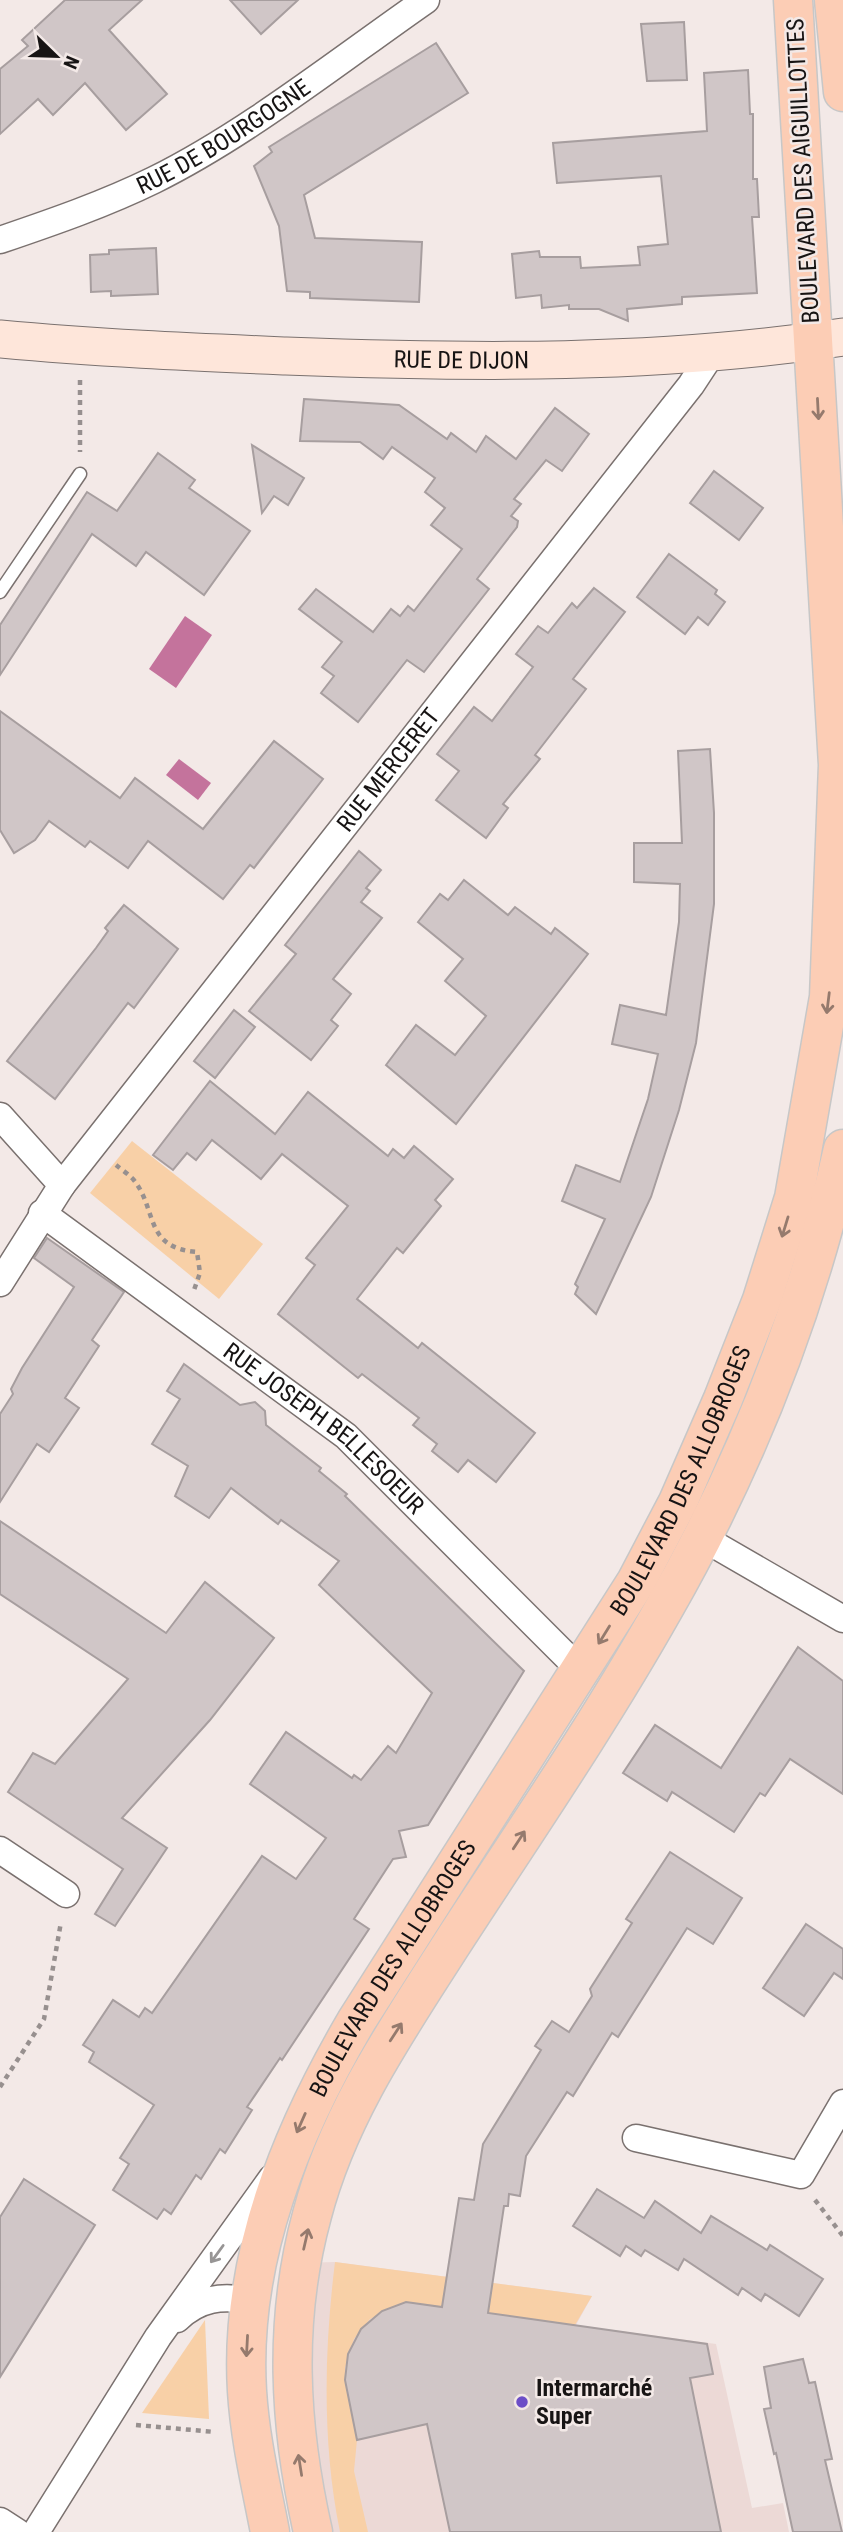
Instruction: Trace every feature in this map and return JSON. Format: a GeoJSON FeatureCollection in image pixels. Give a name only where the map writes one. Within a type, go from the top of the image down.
{"type":"FeatureCollection","features":[{"type":"Feature","properties":{"kind":"main road","name":"BOULEVARD DES AIGUILLOTTES"},"geometry":{"type":"LineString","coordinates":[[793,0],[828,339]]}},
{"type":"Feature","properties":{"kind":"main road","name":"BOULEVARD DES AIGUILLOTTES"},"geometry":{"type":"LineString","coordinates":[[834,0],[843,92]]}},
{"type":"Feature","properties":{"kind":"main road","name":"BOULEVARD DES ALLOBROGES"},"geometry":{"type":"LineString","coordinates":[[270,2532],[251,2435],[247,2388],[251,2301],[263,2239],[286,2160],[321,2081],[357,2020],[581,1671],[636,1582],[672,1514],[723,1399],[762,1300],[794,1198],[813,1102],[829,997],[838,765],[828,339]]}},
{"type":"Feature","properties":{"kind":"main road","name":"BOULEVARD DES ALLOBROGES"},"geometry":{"type":"LineString","coordinates":[[313,2532],[294,2427],[293,2316],[312,2215],[325,2171],[344,2124],[373,2069],[618,1686],[703,1538],[755,1425],[798,1314],[830,1208],[843,1149]]}},
{"type":"Feature","properties":{"kind":"street","name":"RUE DE BOURGOGNE"},"geometry":{"type":"LineString","coordinates":[[0,240],[76,215],[155,179],[223,140],[426,0]]}},
{"type":"Feature","properties":{"kind":"street","name":"RUE DE DIJON"},"geometry":{"type":"LineString","coordinates":[[0,339],[80,347],[401,360],[544,361],[712,353],[828,339]]}},
{"type":"Feature","properties":{"kind":"street","name":"RUE MERCERET"},"geometry":{"type":"LineString","coordinates":[[0,1283],[62,1185],[674,407],[712,353]]}},
{"type":"Feature","properties":{"kind":"street"},"geometry":{"type":"LineString","coordinates":[[0,1116],[62,1185]]}},
{"type":"Feature","properties":{"kind":"street","name":"RUE JOSEPH BELLESOEUR"},"geometry":{"type":"LineString","coordinates":[[42,1213],[346,1436],[581,1671]]}},
{"type":"Feature","properties":{"kind":"street"},"geometry":{"type":"LineString","coordinates":[[703,1538],[843,1619]]}},
{"type":"Feature","properties":{"kind":"street"},"geometry":{"type":"LineString","coordinates":[[0,1850],[66,1894]]}},
{"type":"Feature","properties":{"kind":"street"},"geometry":{"type":"LineString","coordinates":[[636,2138],[801,2175],[843,2103]]}},
{"type":"Feature","properties":{"kind":"street"},"geometry":{"type":"LineString","coordinates":[[36,2532],[158,2337],[286,2160]]}},
{"type":"Feature","properties":{"kind":"street"},"geometry":{"type":"LineString","coordinates":[[158,2337],[184,2312],[205,2300],[228,2297],[251,2301]]}},
{"type":"Feature","properties":{"kind":"street"},"geometry":{"type":"LineString","coordinates":[[0,2521],[18,2532]]}},
{"type":"Feature","properties":{"kind":"lane"},"geometry":{"type":"LineString","coordinates":[[0,592],[80,474]]}},
{"type":"Feature","properties":{"kind":"path"},"geometry":{"type":"LineString","coordinates":[[80,347],[80,474]]}},
{"type":"Feature","properties":{"kind":"path"},"geometry":{"type":"LineString","coordinates":[[94,1146],[134,1180],[161,1239],[181,1251],[197,1252],[200,1273],[193,1295],[180,1313]]}},
{"type":"Feature","properties":{"kind":"path"},"geometry":{"type":"LineString","coordinates":[[0,2087],[44,2019],[66,1894]]}},
{"type":"Feature","properties":{"kind":"path"},"geometry":{"type":"LineString","coordinates":[[801,2175],[821,2209],[843,2236]]}},
{"type":"Feature","properties":{"kind":"path"},"geometry":{"type":"LineString","coordinates":[[104,2423],[251,2435]]}},
{"type":"Feature","properties":{"kind":"shaded area"},"geometry":{"type":"Polygon","coordinates":[[[185,616],[212,635],[176,688],[149,669],[185,616]]]}},
{"type":"Feature","properties":{"kind":"shaded area"},"geometry":{"type":"Polygon","coordinates":[[[179,759],[211,783],[198,800],[166,775],[179,759]]]}},
{"type":"Feature","properties":{"kind":"shaded area"},"geometry":{"type":"Polygon","coordinates":[[[132,1141],[263,1244],[219,1299],[90,1193],[132,1141]]]}},
{"type":"Feature","properties":{"kind":"shaded area","name":"Intermarché Super"},"geometry":{"type":"Polygon","coordinates":[[[335,2262],[592,2296],[576,2325],[716,2344],[752,2508],[783,2503],[789,2532],[313,2532],[301,2263],[335,2262]]]}},
{"type":"Feature","properties":{"kind":"shaded area"},"geometry":{"type":"Polygon","coordinates":[[[335,2262],[592,2296],[575,2325],[406,2302],[370,2319],[354,2339],[345,2368],[357,2440],[354,2471],[368,2532],[340,2532],[334,2499],[328,2431],[327,2363],[335,2262]]]}},
{"type":"Feature","properties":{"kind":"shaded area"},"geometry":{"type":"Polygon","coordinates":[[[205,2320],[209,2419],[142,2413],[205,2320]]]}},
{"type":"Feature","properties":{"kind":"building"},"geometry":{"type":"Polygon","coordinates":[[[65,0],[142,0],[109,30],[167,94],[126,130],[85,83],[53,115],[38,99],[0,134],[0,69],[28,46],[22,40],[65,0]]]}},
{"type":"Feature","properties":{"kind":"building"},"geometry":{"type":"Polygon","coordinates":[[[230,0],[298,0],[261,34],[230,0]]]}},
{"type":"Feature","properties":{"kind":"building"},"geometry":{"type":"Polygon","coordinates":[[[684,22],[687,80],[647,81],[641,24],[684,22]]]}},
{"type":"Feature","properties":{"kind":"building"},"geometry":{"type":"Polygon","coordinates":[[[436,43],[468,93],[304,195],[315,238],[422,242],[419,302],[310,298],[310,292],[287,291],[279,226],[254,166],[272,152],[269,147],[436,43]]]}},
{"type":"Feature","properties":{"kind":"building"},"geometry":{"type":"Polygon","coordinates":[[[748,70],[750,114],[753,114],[753,179],[757,179],[759,217],[752,217],[757,293],[682,297],[682,304],[627,309],[628,321],[599,309],[569,309],[569,305],[542,308],[541,295],[516,298],[512,254],[539,251],[540,257],[580,257],[581,268],[640,265],[638,247],[668,244],[661,176],[557,183],[553,143],[707,131],[704,73],[748,70]]]}},
{"type":"Feature","properties":{"kind":"building"},"geometry":{"type":"Polygon","coordinates":[[[156,248],[158,294],[111,296],[111,291],[91,292],[90,255],[109,254],[109,250],[156,248]]]}},
{"type":"Feature","properties":{"kind":"building"},"geometry":{"type":"Polygon","coordinates":[[[304,399],[399,405],[447,439],[451,433],[476,452],[486,436],[516,459],[555,408],[589,434],[562,471],[546,460],[514,499],[521,504],[511,516],[518,521],[517,527],[477,579],[489,589],[424,672],[407,660],[358,722],[321,693],[334,676],[322,667],[342,642],[299,609],[316,589],[373,632],[391,609],[400,616],[408,606],[414,611],[462,549],[431,525],[445,508],[425,492],[435,478],[392,447],[383,459],[360,442],[300,441],[304,399]]]}},
{"type":"Feature","properties":{"kind":"building"},"geometry":{"type":"Polygon","coordinates":[[[252,445],[304,478],[288,505],[274,496],[262,513],[252,445]]]}},
{"type":"Feature","properties":{"kind":"building"},"geometry":{"type":"Polygon","coordinates":[[[158,453],[195,480],[189,488],[250,531],[204,595],[146,552],[136,566],[92,534],[0,675],[0,625],[87,492],[117,511],[158,453]]]}},
{"type":"Feature","properties":{"kind":"building"},"geometry":{"type":"Polygon","coordinates":[[[714,471],[763,508],[739,540],[690,503],[714,471]]]}},
{"type":"Feature","properties":{"kind":"building"},"geometry":{"type":"Polygon","coordinates":[[[669,554],[717,590],[715,594],[725,602],[708,625],[698,617],[685,634],[637,597],[669,554]]]}},
{"type":"Feature","properties":{"kind":"building"},"geometry":{"type":"Polygon","coordinates":[[[594,588],[625,612],[573,679],[586,689],[535,755],[540,759],[503,804],[508,808],[486,838],[436,800],[459,771],[437,754],[474,707],[492,721],[533,667],[516,654],[538,626],[548,633],[572,603],[577,608],[594,588]]]}},
{"type":"Feature","properties":{"kind":"building"},"geometry":{"type":"Polygon","coordinates":[[[0,711],[120,798],[135,778],[203,829],[274,741],[323,779],[254,868],[250,865],[223,899],[148,841],[128,868],[90,841],[85,847],[49,821],[35,840],[14,853],[0,830],[0,711]]]}},
{"type":"Feature","properties":{"kind":"building"},"geometry":{"type":"Polygon","coordinates":[[[710,749],[714,813],[714,904],[696,1043],[679,1110],[651,1197],[596,1314],[575,1294],[578,1287],[575,1284],[605,1219],[562,1201],[576,1165],[620,1182],[648,1099],[658,1054],[612,1044],[620,1005],[666,1015],[679,922],[680,884],[634,882],[634,843],[682,843],[678,751],[710,749]]]}},
{"type":"Feature","properties":{"kind":"building"},"geometry":{"type":"Polygon","coordinates":[[[359,851],[381,870],[366,888],[370,891],[361,902],[382,918],[333,979],[351,994],[331,1020],[338,1026],[311,1060],[249,1011],[296,954],[285,945],[359,851]]]}},
{"type":"Feature","properties":{"kind":"building"},"geometry":{"type":"Polygon","coordinates":[[[464,880],[508,915],[515,907],[551,934],[555,928],[588,954],[456,1124],[386,1065],[416,1025],[455,1055],[486,1016],[445,981],[463,959],[418,922],[440,894],[448,900],[464,880]]]}},
{"type":"Feature","properties":{"kind":"building"},"geometry":{"type":"Polygon","coordinates":[[[124,905],[178,949],[134,1008],[128,1003],[55,1099],[7,1061],[96,948],[108,931],[105,928],[124,905]]]}},
{"type":"Feature","properties":{"kind":"building"},"geometry":{"type":"Polygon","coordinates":[[[234,1010],[255,1027],[215,1078],[194,1061],[234,1010]]]}},
{"type":"Feature","properties":{"kind":"building"},"geometry":{"type":"Polygon","coordinates":[[[210,1081],[275,1134],[308,1092],[388,1156],[393,1149],[404,1158],[414,1146],[453,1179],[435,1200],[441,1206],[403,1253],[397,1248],[357,1299],[418,1348],[422,1343],[535,1433],[496,1482],[468,1460],[458,1472],[432,1451],[437,1444],[413,1425],[419,1418],[362,1374],[358,1378],[278,1314],[315,1265],[306,1258],[348,1206],[282,1154],[261,1179],[212,1140],[196,1160],[187,1153],[173,1170],[153,1155],[210,1081]]]}},
{"type":"Feature","properties":{"kind":"building"},"geometry":{"type":"Polygon","coordinates":[[[47,1238],[124,1292],[92,1340],[99,1346],[65,1398],[79,1408],[49,1452],[37,1444],[0,1502],[0,1414],[13,1394],[11,1389],[22,1368],[74,1287],[34,1258],[47,1238]]]}},
{"type":"Feature","properties":{"kind":"building"},"geometry":{"type":"Polygon","coordinates":[[[184,1364],[240,1405],[255,1402],[265,1411],[266,1425],[321,1468],[319,1471],[347,1494],[345,1496],[524,1671],[428,1825],[399,1831],[406,1857],[393,1859],[354,1919],[369,1929],[282,2060],[280,2058],[247,2107],[252,2110],[225,2153],[220,2149],[201,2179],[196,2175],[171,2214],[164,2209],[157,2219],[113,2190],[129,2164],[120,2158],[154,2105],[89,2062],[94,2052],[83,2045],[113,2000],[139,2017],[145,2008],[152,2013],[262,1856],[296,1879],[326,1838],[250,1784],[286,1732],[352,1778],[354,1775],[361,1780],[388,1746],[396,1753],[432,1693],[319,1585],[339,1561],[281,1520],[278,1524],[231,1488],[209,1518],[175,1496],[188,1466],[152,1444],[180,1399],[167,1391],[184,1364]]]}},
{"type":"Feature","properties":{"kind":"building"},"geometry":{"type":"Polygon","coordinates":[[[0,1521],[166,1633],[205,1582],[274,1638],[210,1720],[122,1818],[167,1848],[115,1926],[95,1914],[123,1869],[8,1792],[33,1753],[55,1764],[128,1679],[0,1594],[0,1521]]]}},
{"type":"Feature","properties":{"kind":"building"},"geometry":{"type":"Polygon","coordinates":[[[798,1647],[843,1681],[843,1794],[790,1759],[765,1796],[760,1793],[734,1832],[672,1792],[667,1801],[623,1773],[655,1725],[721,1768],[798,1647]]]}},
{"type":"Feature","properties":{"kind":"building","name":"Intermarché Super"},"geometry":{"type":"Polygon","coordinates":[[[670,1852],[742,1898],[713,1944],[687,1928],[618,2037],[612,2033],[573,2096],[567,2092],[526,2156],[520,2196],[509,2194],[508,2206],[504,2206],[488,2313],[707,2344],[713,2374],[690,2378],[721,2532],[450,2532],[427,2424],[357,2440],[345,2380],[348,2354],[361,2329],[382,2311],[406,2302],[442,2307],[459,2198],[474,2200],[483,2144],[541,2050],[535,2046],[552,2021],[569,2032],[592,1996],[590,1989],[632,1923],[626,1919],[670,1852]]]}},
{"type":"Feature","properties":{"kind":"building"},"geometry":{"type":"Polygon","coordinates":[[[806,1924],[843,1949],[843,1979],[834,1973],[804,2016],[763,1988],[806,1924]]]}},
{"type":"Feature","properties":{"kind":"building"},"geometry":{"type":"Polygon","coordinates":[[[24,2179],[95,2225],[0,2377],[0,2217],[24,2179]]]}},
{"type":"Feature","properties":{"kind":"building"},"geometry":{"type":"Polygon","coordinates":[[[597,2189],[644,2218],[655,2201],[701,2233],[711,2216],[767,2250],[770,2245],[823,2279],[799,2316],[765,2294],[761,2301],[742,2288],[738,2295],[684,2259],[678,2270],[645,2250],[641,2256],[626,2246],[620,2256],[573,2226],[597,2189]]]}},
{"type":"Feature","properties":{"kind":"building"},"geometry":{"type":"Polygon","coordinates":[[[803,2359],[809,2383],[815,2382],[832,2459],[825,2460],[842,2532],[793,2532],[776,2453],[774,2454],[764,2409],[771,2408],[764,2367],[803,2359]]]}},
{"type":"Feature","properties":{"kind":"place","name":"Intermarché Super"},"geometry":{"type":"Point","coordinates":[522,2402]}}]}
